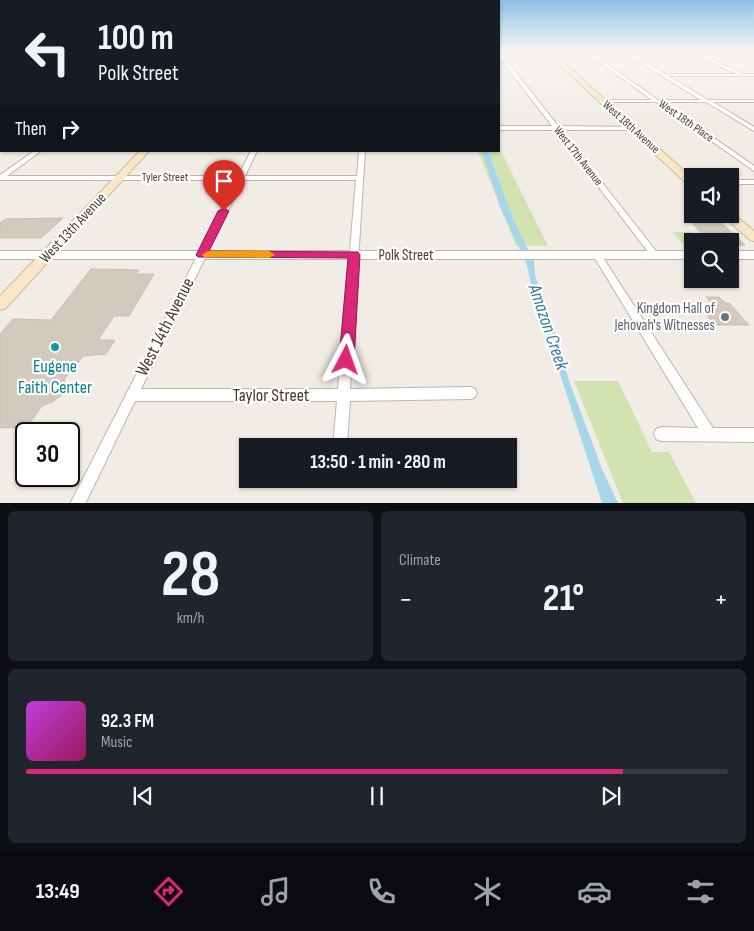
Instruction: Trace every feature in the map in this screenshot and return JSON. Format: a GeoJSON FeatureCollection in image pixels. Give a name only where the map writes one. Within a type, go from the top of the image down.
{"type":"FeatureCollection","features":[{"type":"Feature","properties":{"kind":"main road","name":"West 18th Avenue"},"geometry":{"type":"LineString","coordinates":[[573,74],[684,175]]}},
{"type":"Feature","properties":{"kind":"main road","name":"West 13th Avenue"},"geometry":{"type":"LineString","coordinates":[[0,305],[144,152]]}},
{"type":"Feature","properties":{"kind":"main road"},"geometry":{"type":"LineString","coordinates":[[738,223],[754,237]]}},
{"type":"Feature","properties":{"kind":"street","name":"West 17th Avenue"},"geometry":{"type":"LineString","coordinates":[[514,74],[655,255]]}},
{"type":"Feature","properties":{"kind":"street","name":"West 18th Place"},"geometry":{"type":"LineString","coordinates":[[619,74],[754,169]]}},
{"type":"Feature","properties":{"kind":"street"},"geometry":{"type":"LineString","coordinates":[[664,75],[754,75]]}},
{"type":"Feature","properties":{"kind":"street"},"geometry":{"type":"LineString","coordinates":[[664,75],[754,129]]}},
{"type":"Feature","properties":{"kind":"street"},"geometry":{"type":"LineString","coordinates":[[743,75],[754,80]]}},
{"type":"Feature","properties":{"kind":"street"},"geometry":{"type":"LineString","coordinates":[[602,100],[754,100]]}},
{"type":"Feature","properties":{"kind":"street"},"geometry":{"type":"LineString","coordinates":[[500,128],[633,128]]}},
{"type":"Feature","properties":{"kind":"street"},"geometry":{"type":"LineString","coordinates":[[0,178],[37,152]]}},
{"type":"Feature","properties":{"kind":"street","name":"West 14th Avenue"},"geometry":{"type":"LineString","coordinates":[[77,503],[253,152]]}},
{"type":"Feature","properties":{"kind":"street"},"geometry":{"type":"LineString","coordinates":[[341,438],[362,152]]}},
{"type":"Feature","properties":{"kind":"street","name":"Tyler Street"},"geometry":{"type":"LineString","coordinates":[[0,178],[359,178]]}},
{"type":"Feature","properties":{"kind":"street"},"geometry":{"type":"LineString","coordinates":[[739,182],[754,182]]}},
{"type":"Feature","properties":{"kind":"street","name":"Polk Street"},"geometry":{"type":"LineString","coordinates":[[0,254],[684,255]]}},
{"type":"Feature","properties":{"kind":"street"},"geometry":{"type":"LineString","coordinates":[[597,255],[710,435]]}},
{"type":"Feature","properties":{"kind":"street"},"geometry":{"type":"LineString","coordinates":[[739,255],[754,255]]}},
{"type":"Feature","properties":{"kind":"street","name":"Taylor Street"},"geometry":{"type":"LineString","coordinates":[[131,395],[344,395],[471,392]]}},
{"type":"Feature","properties":{"kind":"street"},"geometry":{"type":"LineString","coordinates":[[661,434],[754,434]]}},
{"type":"Feature","properties":{"kind":"green space"},"geometry":{"type":"Polygon","coordinates":[[[500,149],[548,246],[516,246],[478,152],[500,152],[500,149]]]}},
{"type":"Feature","properties":{"kind":"green space"},"geometry":{"type":"Polygon","coordinates":[[[672,232],[691,233],[684,233],[684,245],[672,232]]]}},
{"type":"Feature","properties":{"kind":"green space"},"geometry":{"type":"Polygon","coordinates":[[[574,381],[618,381],[652,452],[669,452],[696,503],[623,503],[574,381]]]}},
{"type":"Feature","properties":{"kind":"water","name":"Amazon Creek"},"geometry":{"type":"Polygon","coordinates":[[[482,152],[488,152],[514,221],[534,262],[535,275],[557,336],[568,378],[602,469],[618,503],[602,503],[546,328],[536,304],[526,262],[500,207],[482,152]]]}},
{"type":"Feature","properties":{"kind":"building"},"geometry":{"type":"Polygon","coordinates":[[[63,218],[41,238],[0,238],[0,223],[5,219],[63,218]]]}},
{"type":"Feature","properties":{"kind":"building"},"geometry":{"type":"Polygon","coordinates":[[[692,223],[721,223],[732,233],[701,233],[692,223]]]}},
{"type":"Feature","properties":{"kind":"building"},"geometry":{"type":"Polygon","coordinates":[[[739,239],[745,245],[739,245],[739,239]]]}},
{"type":"Feature","properties":{"kind":"building","name":"Eugene Faith Center"},"geometry":{"type":"Polygon","coordinates":[[[91,269],[139,270],[136,274],[154,274],[129,316],[114,316],[98,340],[115,340],[106,354],[83,356],[78,363],[75,363],[64,380],[66,386],[62,395],[42,406],[31,422],[15,422],[15,427],[0,428],[0,334],[13,319],[51,320],[91,269]]]}},
{"type":"Feature","properties":{"kind":"building","name":"Kingdom Hall of Jehovah's Witnesses"},"geometry":{"type":"Polygon","coordinates":[[[706,297],[719,297],[725,303],[729,303],[749,325],[715,325],[701,308],[710,308],[706,303],[711,303],[706,297]]]}},
{"type":"Feature","properties":{"kind":"slow traffic"},"geometry":{"type":"LineString","coordinates":[[208,255],[269,255]]}},
{"type":"Feature","properties":{"kind":"place","name":"Kingdom Hall of Jehovah's Witnesses"},"geometry":{"type":"Point","coordinates":[725,317]}},
{"type":"Feature","properties":{"kind":"place","name":"Eugene Faith Center"},"geometry":{"type":"Point","coordinates":[55,347]}},
{"type":"Feature","properties":{"kind":"route"},"geometry":{"type":"LineString","coordinates":[[224,211],[202,255],[354,255],[346,360]]}}]}
